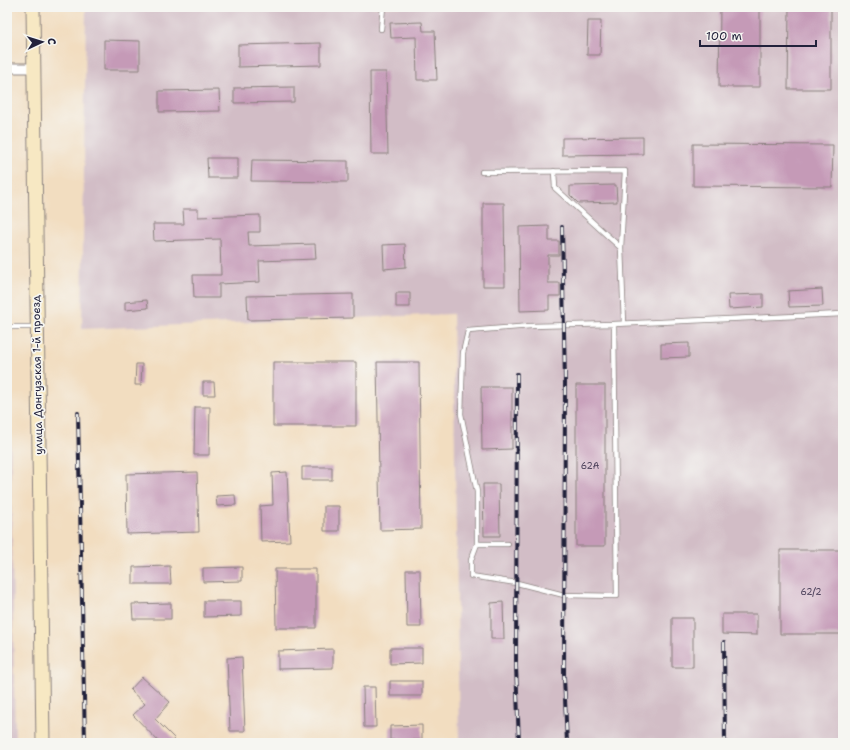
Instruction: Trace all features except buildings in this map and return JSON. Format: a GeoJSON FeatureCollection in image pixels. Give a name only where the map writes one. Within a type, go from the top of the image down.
{"type":"FeatureCollection","features":[{"type":"Feature","properties":{"kind":"street","name":"улица Донгузская 1-й проезд"},"geometry":{"type":"LineString","coordinates":[[33,7],[32,68],[43,743]]}},
{"type":"Feature","properties":{"kind":"street"},"geometry":{"type":"LineString","coordinates":[[7,68],[32,68]]}},
{"type":"Feature","properties":{"kind":"lane"},"geometry":{"type":"LineString","coordinates":[[381,29],[384,7]]}},
{"type":"Feature","properties":{"kind":"lane"},"geometry":{"type":"LineString","coordinates":[[482,172],[624,170],[621,248],[624,323]]}},
{"type":"Feature","properties":{"kind":"lane"},"geometry":{"type":"LineString","coordinates":[[554,171],[555,188],[621,248]]}},
{"type":"Feature","properties":{"kind":"lane"},"geometry":{"type":"LineString","coordinates":[[614,324],[617,596],[564,595],[517,583],[471,576],[471,560],[477,544],[477,492],[461,414],[463,353],[468,331],[531,326],[843,314]]}},
{"type":"Feature","properties":{"kind":"lane"},"geometry":{"type":"LineString","coordinates":[[9,327],[36,327]]}},
{"type":"Feature","properties":{"kind":"lane"},"geometry":{"type":"LineString","coordinates":[[477,544],[508,544]]}},
{"type":"Feature","properties":{"kind":"shaded area"},"geometry":{"type":"Polygon","coordinates":[[[86,7],[843,7],[843,743],[459,743],[453,314],[82,329],[86,7]]]}},
{"type":"Feature","properties":{"kind":"shaded area"},"geometry":{"type":"Polygon","coordinates":[[[7,224],[15,743],[7,743],[7,224]]]}},
{"type":"Feature","properties":{"kind":"railway"},"geometry":{"type":"LineString","coordinates":[[562,227],[565,383],[564,677],[567,743]]}},
{"type":"Feature","properties":{"kind":"railway"},"geometry":{"type":"LineString","coordinates":[[517,374],[516,666],[519,743]]}},
{"type":"Feature","properties":{"kind":"railway"},"geometry":{"type":"LineString","coordinates":[[78,413],[85,743]]}},
{"type":"Feature","properties":{"kind":"railway"},"geometry":{"type":"LineString","coordinates":[[724,642],[725,743]]}}]}
